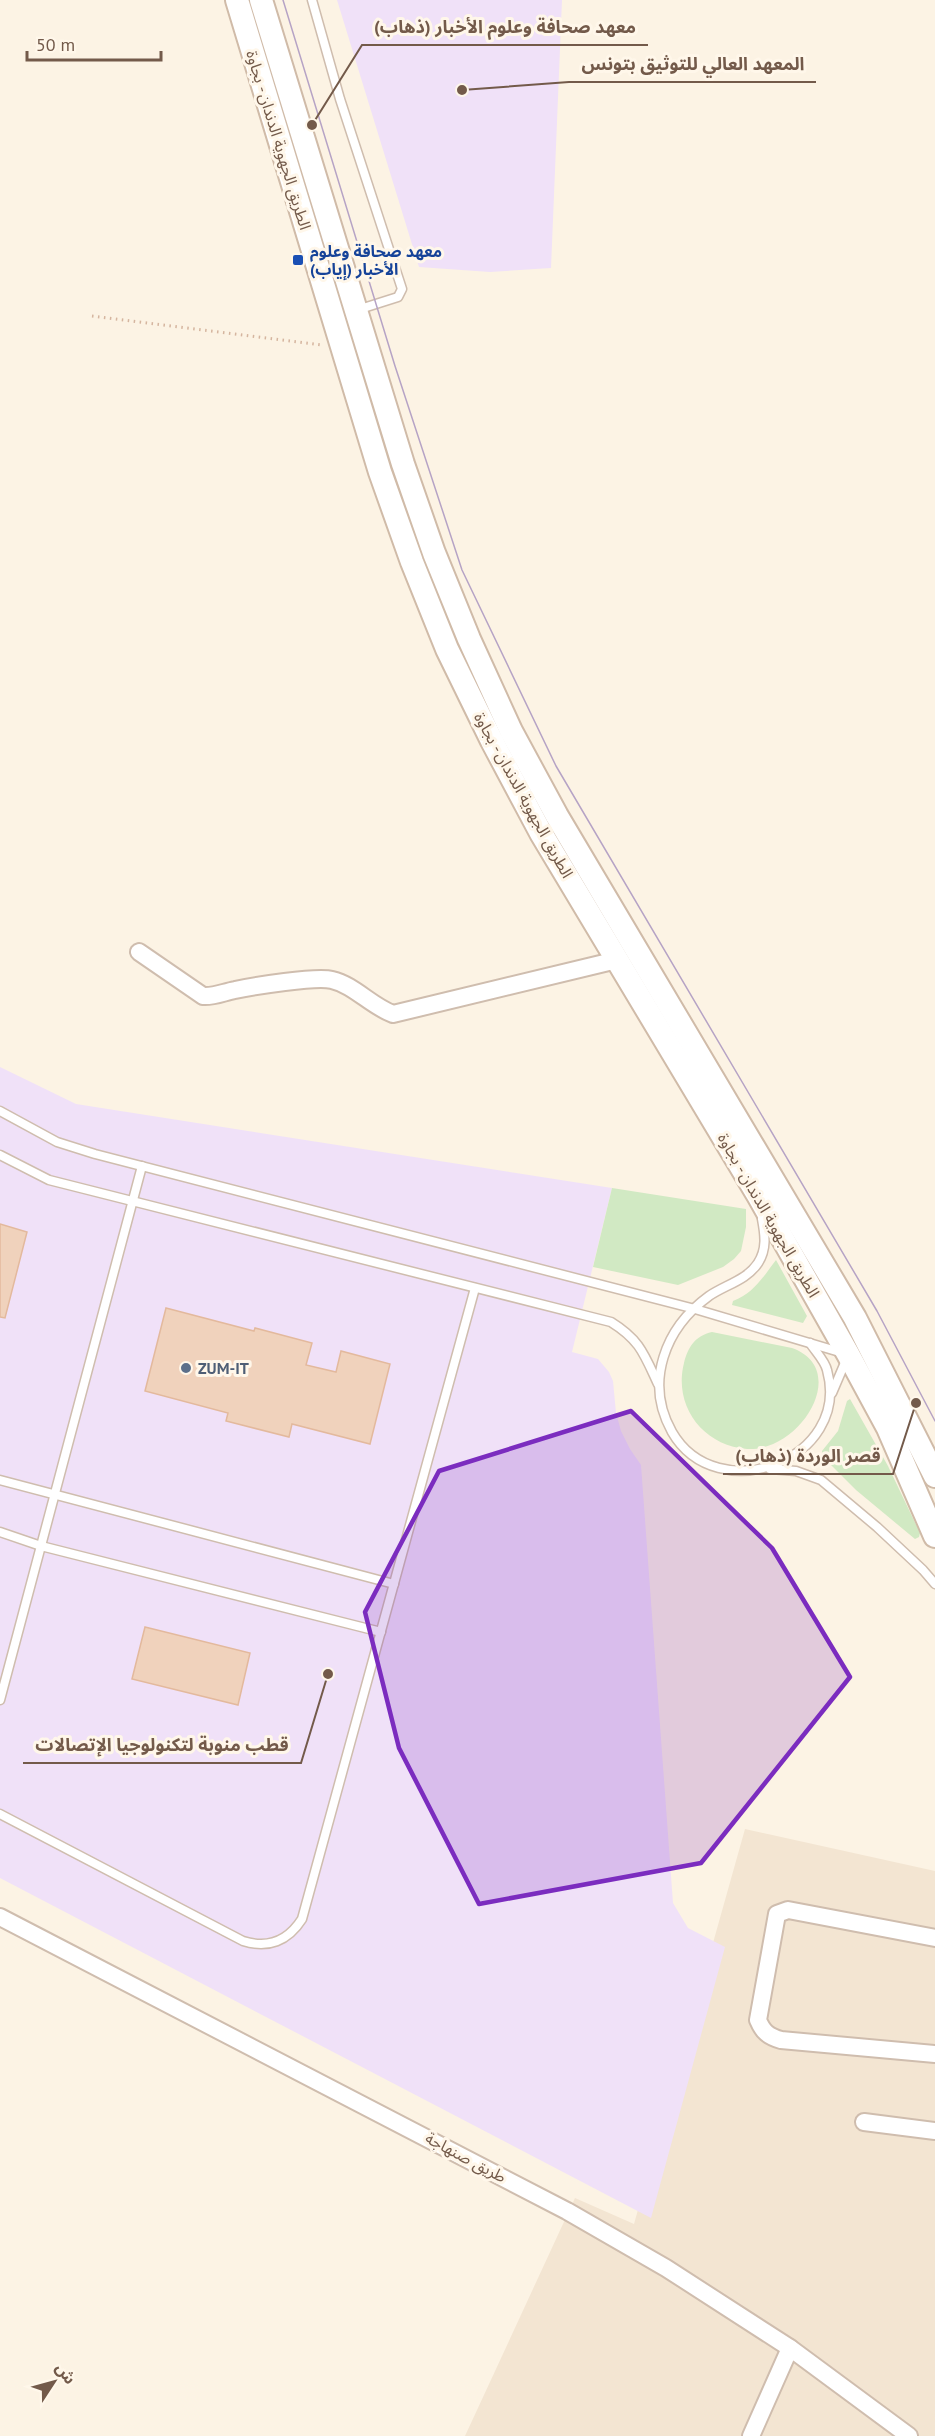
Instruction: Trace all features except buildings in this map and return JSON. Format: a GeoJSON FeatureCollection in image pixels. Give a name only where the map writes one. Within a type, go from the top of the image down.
{"type":"FeatureCollection","features":[{"type":"Feature","properties":{"kind":"main road","name":"الطريق الجهوية الدندان - بجاوة"},"geometry":{"type":"LineString","coordinates":[[237,0],[384,483],[412,562],[447,649],[492,741],[542,833],[758,1195],[854,1343],[891,1387],[935,1476]]}},
{"type":"Feature","properties":{"kind":"main road","name":"الطريق الجهوية الدندان - بجاوة"},"geometry":{"type":"LineString","coordinates":[[261,0],[403,464],[434,554],[469,639],[511,731],[557,816],[854,1343],[888,1428],[933,1528]]}},
{"type":"Feature","properties":{"kind":"main road"},"geometry":{"type":"LineString","coordinates":[[324,291],[349,286]]}},
{"type":"Feature","properties":{"kind":"street"},"geometry":{"type":"LineString","coordinates":[[140,952],[203,996],[210,997],[247,987],[323,978],[341,983],[384,1011],[393,1014],[617,960]]}},
{"type":"Feature","properties":{"kind":"street"},"geometry":{"type":"LineString","coordinates":[[935,1938],[788,1910],[782,1911],[777,1914],[772,1933],[758,2020],[768,2036],[781,2040],[935,2054]]}},
{"type":"Feature","properties":{"kind":"street","name":"طريق صنهاجة"},"geometry":{"type":"LineString","coordinates":[[0,1917],[567,2211],[666,2268],[790,2348],[909,2436]]}},
{"type":"Feature","properties":{"kind":"street"},"geometry":{"type":"LineString","coordinates":[[864,2122],[935,2131]]}},
{"type":"Feature","properties":{"kind":"street"},"geometry":{"type":"LineString","coordinates":[[751,2436],[790,2348]]}},
{"type":"Feature","properties":{"kind":"lane"},"geometry":{"type":"LineString","coordinates":[[312,0],[340,99],[402,289],[398,297],[357,310]]}},
{"type":"Feature","properties":{"kind":"lane"},"geometry":{"type":"LineString","coordinates":[[0,1111],[57,1142],[142,1166],[695,1309],[810,1343],[854,1343],[832,1393],[825,1419],[811,1441],[791,1458],[767,1469]]}},
{"type":"Feature","properties":{"kind":"lane"},"geometry":{"type":"LineString","coordinates":[[0,1155],[49,1180],[611,1322],[629,1333],[642,1350],[658,1384],[662,1410],[673,1434],[691,1454],[715,1466],[741,1472],[767,1469],[796,1471],[821,1480],[877,1527],[935,1584]]}},
{"type":"Feature","properties":{"kind":"lane"},"geometry":{"type":"LineString","coordinates":[[0,1700],[142,1166]]}},
{"type":"Feature","properties":{"kind":"lane"},"geometry":{"type":"LineString","coordinates":[[658,1384],[662,1359],[673,1335],[708,1297],[746,1276],[756,1266],[763,1253],[765,1238],[758,1195]]}},
{"type":"Feature","properties":{"kind":"lane"},"geometry":{"type":"LineString","coordinates":[[0,1814],[243,1941],[268,1944],[290,1935],[302,1919],[475,1288]]}},
{"type":"Feature","properties":{"kind":"lane"},"geometry":{"type":"LineString","coordinates":[[810,1343],[827,1368],[832,1393]]}},
{"type":"Feature","properties":{"kind":"lane"},"geometry":{"type":"LineString","coordinates":[[869,1365],[891,1387]]}},
{"type":"Feature","properties":{"kind":"lane"},"geometry":{"type":"LineString","coordinates":[[0,1480],[394,1584]]}},
{"type":"Feature","properties":{"kind":"lane"},"geometry":{"type":"LineString","coordinates":[[0,1532],[41,1546],[381,1632]]}},
{"type":"Feature","properties":{"kind":"path"},"geometry":{"type":"LineString","coordinates":[[92,316],[342,348]]}},
{"type":"Feature","properties":{"kind":"highlighted area"},"geometry":{"type":"Polygon","coordinates":[[[631,1411],[772,1548],[850,1677],[701,1863],[479,1904],[399,1748],[365,1612],[439,1471],[631,1411]]]}},
{"type":"Feature","properties":{"kind":"shaded area"},"geometry":{"type":"Polygon","coordinates":[[[337,0],[562,0],[551,268],[490,272],[419,267],[337,0]]]}},
{"type":"Feature","properties":{"kind":"shaded area"},"geometry":{"type":"Polygon","coordinates":[[[0,1067],[76,1104],[612,1188],[572,1352],[598,1359],[609,1372],[613,1381],[616,1413],[621,1431],[641,1465],[673,1903],[688,1928],[725,1947],[651,2218],[0,1878],[0,1067]]]}},
{"type":"Feature","properties":{"kind":"shaded area"},"geometry":{"type":"Polygon","coordinates":[[[745,1829],[935,1871],[935,2436],[465,2436],[575,2198],[634,2224],[745,1829]]]}},
{"type":"Feature","properties":{"kind":"green space"},"geometry":{"type":"Polygon","coordinates":[[[612,1188],[746,1209],[746,1227],[741,1251],[723,1267],[678,1285],[593,1267],[612,1188]]]}},
{"type":"Feature","properties":{"kind":"green space"},"geometry":{"type":"Polygon","coordinates":[[[776,1260],[807,1316],[803,1323],[732,1305],[733,1301],[747,1294],[758,1284],[776,1260]]]}},
{"type":"Feature","properties":{"kind":"green space"},"geometry":{"type":"Polygon","coordinates":[[[712,1332],[792,1348],[809,1358],[817,1373],[818,1390],[812,1408],[801,1424],[785,1437],[767,1446],[747,1449],[731,1446],[705,1432],[687,1408],[682,1379],[684,1363],[693,1343],[701,1336],[712,1332]]]}},
{"type":"Feature","properties":{"kind":"green space"},"geometry":{"type":"Polygon","coordinates":[[[850,1399],[888,1466],[920,1533],[915,1539],[856,1490],[822,1456],[822,1451],[838,1431],[847,1401],[850,1399]]]}},
{"type":"Feature","properties":{"kind":"tram line"},"geometry":{"type":"LineString","coordinates":[[283,0],[395,366],[462,570],[556,766],[877,1311],[935,1421]]}},
{"type":"Feature","properties":{"kind":"place","name":"المعهد العالي للتوثيق بتونس"},"geometry":{"type":"Point","coordinates":[462,90]}},
{"type":"Feature","properties":{"kind":"place","name":"معهد صحافة وعلوم الأخبار (ذهاب)"},"geometry":{"type":"Point","coordinates":[312,125]}},
{"type":"Feature","properties":{"kind":"place","name":"معهد صحافة وعلوم الأخبار (إياب)"},"geometry":{"type":"Point","coordinates":[298,260]}},
{"type":"Feature","properties":{"kind":"place","name":"ZUM-IT"},"geometry":{"type":"Point","coordinates":[186,1368]}},
{"type":"Feature","properties":{"kind":"place","name":"قصر الوردة (ذهاب)"},"geometry":{"type":"Point","coordinates":[916,1403]}},
{"type":"Feature","properties":{"kind":"place","name":"قطب منوبة لتكنولوجيا الإتصالات"},"geometry":{"type":"Point","coordinates":[328,1674]}}]}
